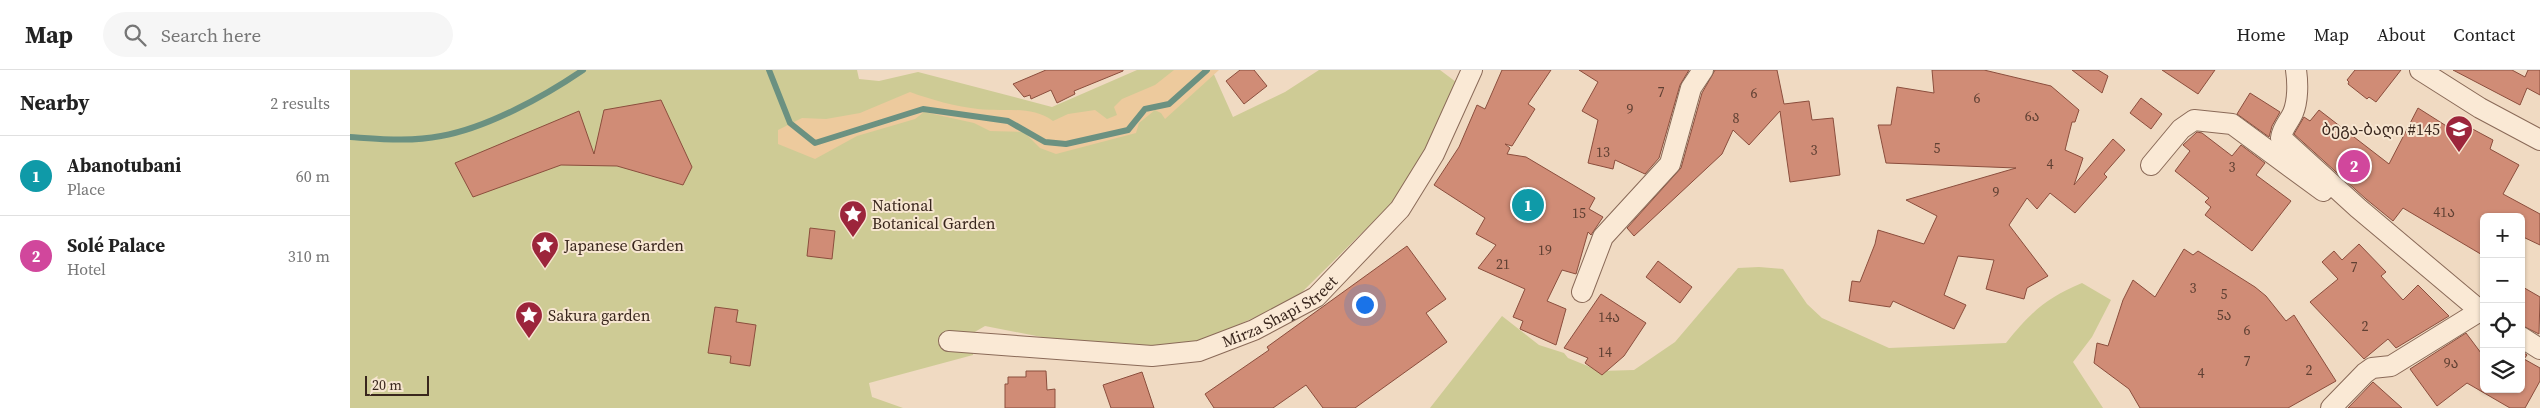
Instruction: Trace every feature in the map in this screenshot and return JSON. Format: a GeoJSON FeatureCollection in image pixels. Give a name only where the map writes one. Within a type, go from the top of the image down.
{"type":"FeatureCollection","features":[{"type":"Feature","properties":{"kind":"street","name":"Mirza Shapi Street"},"geometry":{"type":"LineString","coordinates":[[948,341],[1152,356],[1199,351],[1254,330],[1316,297],[1400,209],[1434,154],[1472,70]]}},
{"type":"Feature","properties":{"kind":"street"},"geometry":{"type":"LineString","coordinates":[[1582,292],[1603,237],[1670,164],[1691,88],[1702,70]]}},
{"type":"Feature","properties":{"kind":"street"},"geometry":{"type":"LineString","coordinates":[[2296,70],[2298,82],[2294,113],[2281,132],[2281,138],[2358,208],[2480,310]]}},
{"type":"Feature","properties":{"kind":"street"},"geometry":{"type":"LineString","coordinates":[[2420,70],[2480,108],[2540,140]]}},
{"type":"Feature","properties":{"kind":"street"},"geometry":{"type":"LineString","coordinates":[[2151,165],[2181,129],[2194,120],[2232,124],[2315,187],[2358,208]]}},
{"type":"Feature","properties":{"kind":"street"},"geometry":{"type":"LineString","coordinates":[[2330,408],[2372,368],[2391,366],[2480,313]]}},
{"type":"Feature","properties":{"kind":"street"},"geometry":{"type":"LineString","coordinates":[[2525,340],[2540,349]]}},
{"type":"Feature","properties":{"kind":"shaded area","name":"National Botanical Garden"},"geometry":{"type":"Polygon","coordinates":[[[350,70],[857,70],[859,79],[879,81],[918,72],[1052,107],[1137,70],[1212,70],[1233,117],[1285,92],[1319,70],[1440,70],[1464,88],[1391,204],[1295,299],[1202,341],[1108,350],[985,326],[973,333],[973,355],[869,383],[872,397],[903,408],[350,408],[350,70]]]}},
{"type":"Feature","properties":{"kind":"shaded area"},"geometry":{"type":"Polygon","coordinates":[[[1738,268],[1783,269],[1807,304],[1822,318],[1889,348],[2006,343],[2040,307],[2058,294],[2082,283],[2111,300],[2092,337],[2073,362],[2103,408],[1430,408],[1502,316],[1539,345],[1564,353],[1568,358],[1600,371],[1634,370],[1675,342],[1738,268]]]}},
{"type":"Feature","properties":{"kind":"sand"},"geometry":{"type":"Polygon","coordinates":[[[1174,70],[1219,70],[1165,119],[1161,113],[1155,110],[1139,123],[1136,133],[1056,154],[1040,148],[1024,132],[990,131],[974,123],[924,112],[915,119],[857,136],[815,159],[778,144],[778,130],[802,118],[826,119],[860,113],[910,92],[969,108],[1017,110],[1036,113],[1053,121],[1068,114],[1095,110],[1107,119],[1117,115],[1114,107],[1122,99],[1155,85],[1174,70]]]}},
{"type":"Feature","properties":{"kind":"building"},"geometry":{"type":"Polygon","coordinates":[[[1046,70],[1123,71],[1074,91],[1075,94],[1057,103],[1051,90],[1031,99],[1030,95],[1024,97],[1013,84],[1046,70]]]}},
{"type":"Feature","properties":{"kind":"building"},"geometry":{"type":"Polygon","coordinates":[[[1240,70],[1254,70],[1267,86],[1244,104],[1226,81],[1240,70]]]}},
{"type":"Feature","properties":{"kind":"building"},"geometry":{"type":"Polygon","coordinates":[[[1502,70],[1551,70],[1528,104],[1535,109],[1512,146],[1505,144],[1510,148],[1507,154],[1526,157],[1595,198],[1589,209],[1603,217],[1591,235],[1588,232],[1576,274],[1562,270],[1547,301],[1566,309],[1556,345],[1520,329],[1523,321],[1513,317],[1525,289],[1478,268],[1496,245],[1476,234],[1485,218],[1434,185],[1459,147],[1477,105],[1485,109],[1502,70]]]}},
{"type":"Feature","properties":{"kind":"building"},"geometry":{"type":"Polygon","coordinates":[[[1579,70],[1689,70],[1680,85],[1659,158],[1645,174],[1615,160],[1613,169],[1588,163],[1598,120],[1582,111],[1598,82],[1579,70]]]}},
{"type":"Feature","properties":{"kind":"building"},"geometry":{"type":"Polygon","coordinates":[[[1715,70],[1777,70],[1784,104],[1809,101],[1812,120],[1833,118],[1840,175],[1790,182],[1780,111],[1749,145],[1733,130],[1722,154],[1634,236],[1627,228],[1681,168],[1702,93],[1715,70]]]}},
{"type":"Feature","properties":{"kind":"building"},"geometry":{"type":"Polygon","coordinates":[[[1932,70],[1984,70],[2051,86],[2079,110],[2075,122],[2072,122],[2065,150],[2083,158],[2074,185],[2113,139],[2125,150],[2104,174],[2107,177],[2075,213],[2050,193],[2037,209],[2027,198],[2009,225],[2048,276],[2027,288],[2024,299],[1986,289],[1994,260],[1958,256],[1944,295],[1966,305],[1954,329],[1893,301],[1890,307],[1849,301],[1852,281],[1860,282],[1875,244],[1878,230],[1924,244],[1937,216],[1906,200],[2016,168],[1886,163],[1878,125],[1891,125],[1897,87],[1934,93],[1932,70]]]}},
{"type":"Feature","properties":{"kind":"building"},"geometry":{"type":"Polygon","coordinates":[[[2072,70],[2098,70],[2108,76],[2102,93],[2072,70]]]}},
{"type":"Feature","properties":{"kind":"building"},"geometry":{"type":"Polygon","coordinates":[[[2162,70],[2215,70],[2198,94],[2162,70]]]}},
{"type":"Feature","properties":{"kind":"building"},"geometry":{"type":"Polygon","coordinates":[[[2355,70],[2401,70],[2376,102],[2369,97],[2367,99],[2348,84],[2347,80],[2355,70]]]}},
{"type":"Feature","properties":{"kind":"building"},"geometry":{"type":"Polygon","coordinates":[[[2453,70],[2512,70],[2525,77],[2528,70],[2540,70],[2540,95],[2527,88],[2520,105],[2453,70]]]}},
{"type":"Feature","properties":{"kind":"building"},"geometry":{"type":"Polygon","coordinates":[[[2250,93],[2280,112],[2272,126],[2269,137],[2237,114],[2250,93]]]}},
{"type":"Feature","properties":{"kind":"building"},"geometry":{"type":"Polygon","coordinates":[[[2141,98],[2162,114],[2151,129],[2130,113],[2141,98]]]}},
{"type":"Feature","properties":{"kind":"building"},"geometry":{"type":"Polygon","coordinates":[[[661,100],[692,167],[683,185],[617,166],[561,165],[473,197],[455,163],[579,111],[594,154],[604,110],[661,100]]]}},
{"type":"Feature","properties":{"kind":"building"},"geometry":{"type":"Polygon","coordinates":[[[2418,108],[2448,127],[2452,118],[2493,140],[2490,149],[2519,165],[2503,194],[2540,214],[2540,245],[2525,238],[2525,213],[2480,213],[2480,254],[2403,208],[2393,221],[2294,134],[2304,117],[2310,121],[2319,110],[2389,164],[2418,108]]]}},
{"type":"Feature","properties":{"kind":"building"},"geometry":{"type":"Polygon","coordinates":[[[2197,132],[2202,133],[2232,156],[2241,145],[2265,163],[2256,175],[2291,201],[2252,251],[2205,215],[2211,207],[2205,202],[2209,198],[2175,171],[2190,151],[2183,145],[2197,132]]]}},
{"type":"Feature","properties":{"kind":"building"},"geometry":{"type":"Polygon","coordinates":[[[810,228],[835,231],[832,259],[807,256],[810,228]]]}},
{"type":"Feature","properties":{"kind":"building"},"geometry":{"type":"Polygon","coordinates":[[[2359,244],[2386,272],[2381,276],[2403,300],[2418,285],[2449,316],[2396,348],[2388,339],[2364,359],[2310,302],[2338,279],[2322,262],[2334,251],[2342,260],[2359,244]]]}},
{"type":"Feature","properties":{"kind":"building"},"geometry":{"type":"Polygon","coordinates":[[[1407,246],[1446,299],[1426,313],[1447,342],[1355,408],[1323,408],[1306,385],[1273,408],[1214,408],[1205,394],[1269,350],[1267,347],[1407,246]]]}},
{"type":"Feature","properties":{"kind":"building"},"geometry":{"type":"Polygon","coordinates":[[[2184,249],[2193,255],[2198,251],[2255,287],[2266,296],[2286,321],[2294,315],[2336,381],[2288,408],[2140,408],[2129,389],[2094,363],[2097,343],[2108,346],[2123,300],[2133,280],[2155,297],[2184,249]]]}},
{"type":"Feature","properties":{"kind":"building"},"geometry":{"type":"Polygon","coordinates":[[[1658,261],[1692,287],[1680,303],[1646,277],[1658,261]]]}},
{"type":"Feature","properties":{"kind":"building"},"geometry":{"type":"Polygon","coordinates":[[[2525,288],[2540,297],[2539,334],[2525,327],[2525,288]]]}},
{"type":"Feature","properties":{"kind":"building"},"geometry":{"type":"Polygon","coordinates":[[[1601,294],[1646,323],[1624,356],[1602,375],[1585,363],[1588,358],[1564,348],[1601,294]]]}},
{"type":"Feature","properties":{"kind":"building"},"geometry":{"type":"Polygon","coordinates":[[[715,307],[738,310],[736,322],[756,325],[750,366],[730,363],[731,356],[708,353],[715,307]]]}},
{"type":"Feature","properties":{"kind":"building"},"geometry":{"type":"Polygon","coordinates":[[[2466,333],[2480,352],[2480,391],[2467,383],[2437,406],[2410,369],[2466,333]]]}},
{"type":"Feature","properties":{"kind":"building"},"geometry":{"type":"Polygon","coordinates":[[[2525,360],[2540,368],[2540,381],[2525,408],[2510,408],[2484,393],[2525,393],[2525,360]]]}},
{"type":"Feature","properties":{"kind":"building"},"geometry":{"type":"Polygon","coordinates":[[[1026,371],[1046,371],[1047,390],[1055,389],[1055,408],[1005,408],[1005,384],[1008,384],[1008,377],[1026,377],[1026,371]]]}},
{"type":"Feature","properties":{"kind":"building"},"geometry":{"type":"Polygon","coordinates":[[[1142,372],[1154,408],[1111,408],[1103,385],[1142,372]]]}},
{"type":"Feature","properties":{"kind":"building"},"geometry":{"type":"Polygon","coordinates":[[[2373,382],[2402,408],[2348,408],[2373,382]]]}},
{"type":"Feature","properties":{"kind":"waterway"},"geometry":{"type":"LineString","coordinates":[[350,137],[396,140],[418,139],[459,132],[515,110],[583,70]]}},
{"type":"Feature","properties":{"kind":"waterway"},"geometry":{"type":"LineString","coordinates":[[769,70],[790,123],[815,143],[923,109],[1008,121],[1045,142],[1066,144],[1128,130],[1145,109],[1169,104],[1207,70]]}},
{"type":"Feature","properties":{"kind":"place","name":"ბეგა-ბაღი #145"},"geometry":{"type":"Point","coordinates":[2459,153]}},
{"type":"Feature","properties":{"kind":"place","name":"Solé Palace"},"geometry":{"type":"Point","coordinates":[2354,166]}},
{"type":"Feature","properties":{"kind":"place","name":"Abanotubani"},"geometry":{"type":"Point","coordinates":[1528,205]}},
{"type":"Feature","properties":{"kind":"place","name":"National Botanical Garden"},"geometry":{"type":"Point","coordinates":[853,238]}},
{"type":"Feature","properties":{"kind":"place","name":"Japanese Garden"},"geometry":{"type":"Point","coordinates":[545,269]}},
{"type":"Feature","properties":{"kind":"place","name":"Sakura garden"},"geometry":{"type":"Point","coordinates":[529,339]}}]}
